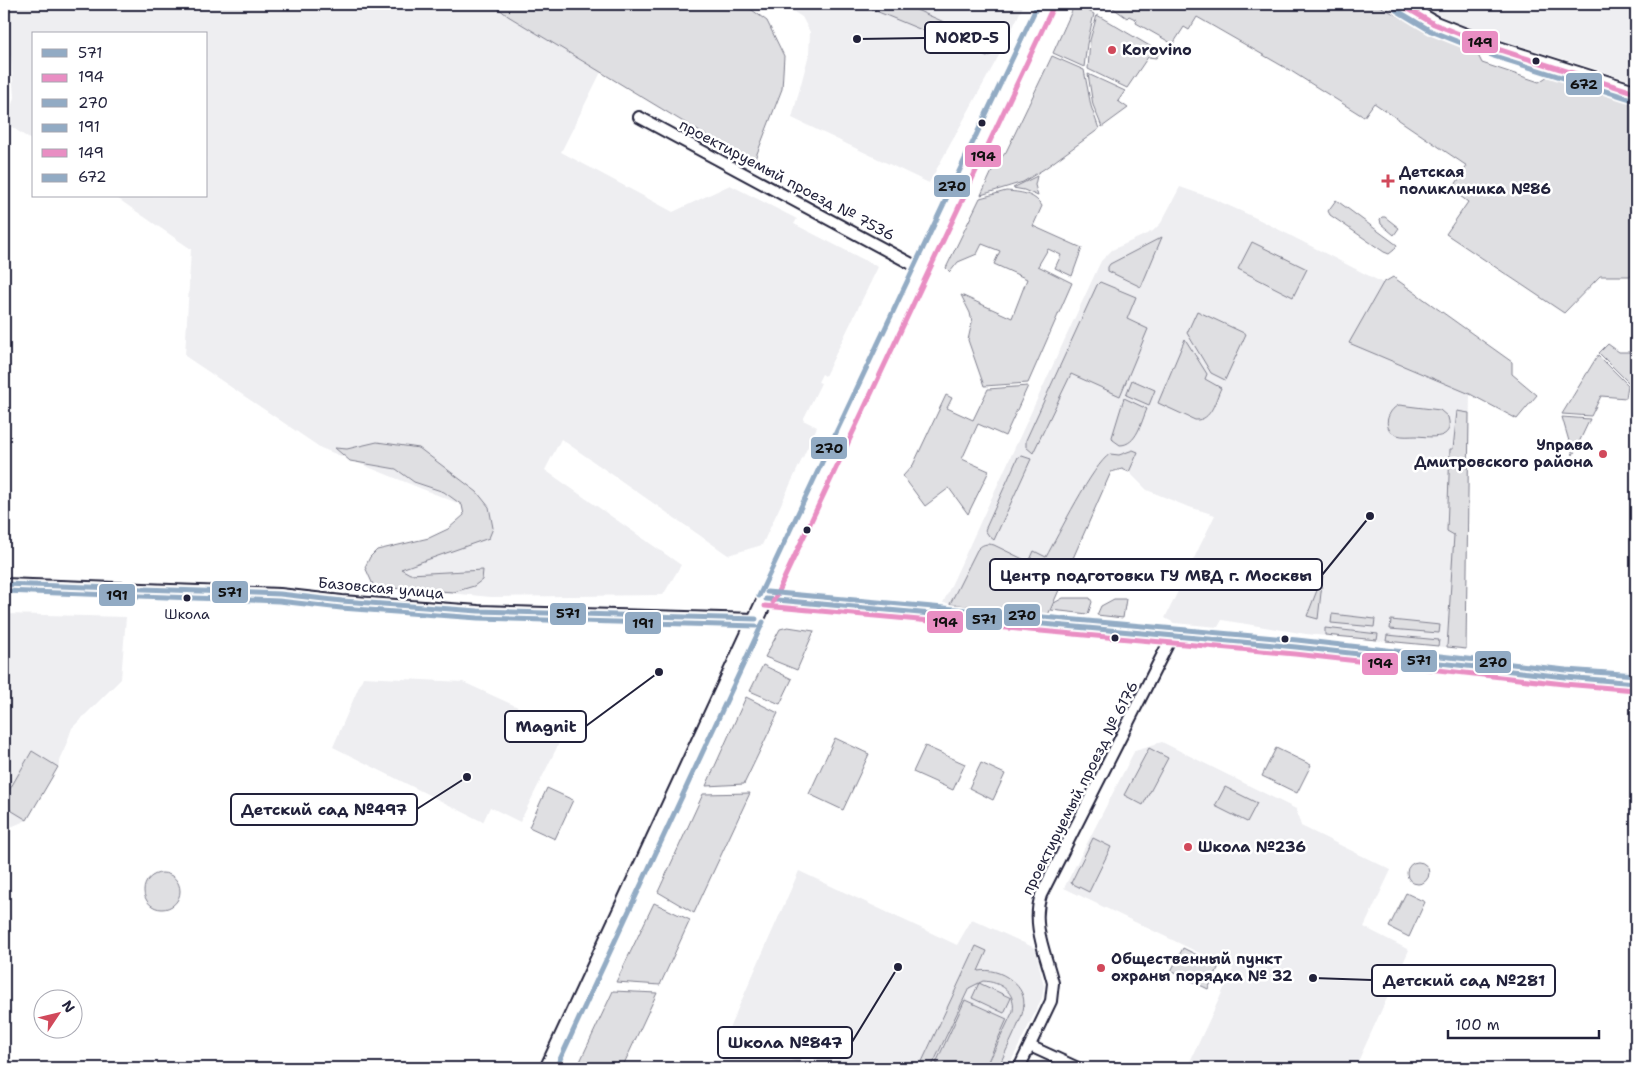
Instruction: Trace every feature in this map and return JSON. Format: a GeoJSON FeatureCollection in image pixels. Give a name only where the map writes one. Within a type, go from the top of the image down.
{"type":"FeatureCollection","features":[{"type":"Feature","properties":{"kind":"main road"},"geometry":{"type":"LineString","coordinates":[[548,1068],[756,619],[1046,4]]}},
{"type":"Feature","properties":{"kind":"main road"},"geometry":{"type":"LineString","coordinates":[[1400,4],[1434,24],[1498,49],[1636,93]]}},
{"type":"Feature","properties":{"kind":"main road"},"geometry":{"type":"LineString","coordinates":[[766,599],[1172,636],[1636,683]]}},
{"type":"Feature","properties":{"kind":"street","name":"проектируемый проезд № 7536"},"geometry":{"type":"LineString","coordinates":[[639,117],[921,269]]}},
{"type":"Feature","properties":{"kind":"street","name":"Базовская улица"},"geometry":{"type":"LineString","coordinates":[[4,584],[280,594],[342,602],[478,611],[756,619]]}},
{"type":"Feature","properties":{"kind":"street","name":"проектируемый проезд № 6176"},"geometry":{"type":"LineString","coordinates":[[1019,1068],[1053,993],[1053,983],[1038,930],[1038,905],[1047,882],[1172,636]]}},
{"type":"Feature","properties":{"kind":"street"},"geometry":{"type":"LineString","coordinates":[[1030,1046],[1078,1068]]}},
{"type":"Feature","properties":{"kind":"shaded area"},"geometry":{"type":"Polygon","coordinates":[[[4,4],[493,4],[508,16],[601,72],[561,152],[673,212],[730,185],[797,219],[794,224],[878,267],[825,376],[822,374],[818,382],[821,383],[803,420],[817,427],[762,545],[728,555],[561,439],[545,470],[681,565],[663,595],[491,597],[377,586],[377,573],[472,541],[472,509],[321,448],[185,356],[191,249],[117,198],[208,198],[208,32],[32,32],[32,141],[6,123],[14,97],[11,57],[4,45],[4,4]]]}},
{"type":"Feature","properties":{"kind":"shaded area"},"geometry":{"type":"Polygon","coordinates":[[[493,4],[744,4],[767,21],[784,56],[782,89],[753,164],[508,16],[493,4]]]}},
{"type":"Feature","properties":{"kind":"shaded area"},"geometry":{"type":"Polygon","coordinates":[[[781,4],[1024,4],[1003,48],[929,183],[792,118],[809,54],[810,32],[802,17],[781,4]]]}},
{"type":"Feature","properties":{"kind":"shaded area"},"geometry":{"type":"Polygon","coordinates":[[[859,4],[903,4],[1003,48],[987,57],[859,4]]]}},
{"type":"Feature","properties":{"kind":"shaded area"},"geometry":{"type":"Polygon","coordinates":[[[1075,4],[1094,14],[1084,67],[1053,53],[1075,4]]]}},
{"type":"Feature","properties":{"kind":"shaded area"},"geometry":{"type":"Polygon","coordinates":[[[1115,4],[1376,4],[1437,37],[1477,53],[1482,63],[1539,82],[1548,76],[1619,98],[1636,106],[1636,276],[1600,276],[1564,313],[1446,234],[1468,202],[1452,190],[1467,166],[1374,103],[1364,117],[1291,71],[1197,17],[1189,30],[1184,27],[1173,44],[1136,23],[1137,20],[1129,16],[1127,18],[1113,8],[1115,4]]]}},
{"type":"Feature","properties":{"kind":"shaded area"},"geometry":{"type":"Polygon","coordinates":[[[1416,4],[1636,4],[1636,82],[1493,37],[1465,27],[1416,4]]]}},
{"type":"Feature","properties":{"kind":"shaded area"},"geometry":{"type":"Polygon","coordinates":[[[1097,15],[1160,52],[1156,58],[1148,57],[1127,88],[1088,69],[1090,40],[1097,15]]]}},
{"type":"Feature","properties":{"kind":"shaded area"},"geometry":{"type":"Polygon","coordinates":[[[1052,56],[1084,70],[1091,106],[1099,129],[1023,182],[981,195],[994,167],[1006,152],[1052,56]]]}},
{"type":"Feature","properties":{"kind":"shaded area"},"geometry":{"type":"Polygon","coordinates":[[[1088,74],[1125,91],[1118,101],[1128,108],[1102,127],[1093,105],[1088,74]]]}},
{"type":"Feature","properties":{"kind":"shaded area"},"geometry":{"type":"Polygon","coordinates":[[[1037,176],[1035,185],[1038,196],[1013,188],[1037,176]]]}},
{"type":"Feature","properties":{"kind":"shaded area"},"geometry":{"type":"Polygon","coordinates":[[[1180,187],[1214,199],[1256,218],[1383,283],[1350,343],[1470,394],[1466,649],[1306,634],[1222,620],[1218,627],[1174,623],[1165,618],[1215,515],[1186,506],[1147,490],[1129,472],[1122,469],[1111,472],[1048,615],[943,603],[1101,261],[1112,250],[1153,231],[1161,223],[1180,187]]]}},
{"type":"Feature","properties":{"kind":"shaded area"},"geometry":{"type":"Polygon","coordinates":[[[1006,191],[1026,194],[1039,202],[1042,206],[1033,226],[1082,248],[1072,276],[1055,268],[1061,255],[1048,249],[1038,266],[1072,283],[1028,383],[984,386],[968,340],[972,322],[970,313],[961,295],[1012,318],[1027,279],[994,264],[1000,251],[982,244],[977,254],[958,262],[950,272],[946,268],[980,198],[1006,191]]]}},
{"type":"Feature","properties":{"kind":"shaded area"},"geometry":{"type":"Polygon","coordinates":[[[1336,200],[1397,245],[1394,250],[1389,254],[1384,252],[1330,215],[1328,211],[1336,200]]]}},
{"type":"Feature","properties":{"kind":"shaded area"},"geometry":{"type":"Polygon","coordinates":[[[1385,217],[1399,228],[1394,235],[1381,224],[1380,219],[1385,217]]]}},
{"type":"Feature","properties":{"kind":"shaded area"},"geometry":{"type":"Polygon","coordinates":[[[1162,237],[1141,287],[1108,271],[1110,264],[1162,237]]]}},
{"type":"Feature","properties":{"kind":"shaded area"},"geometry":{"type":"Polygon","coordinates":[[[1252,242],[1307,269],[1293,297],[1238,269],[1252,242]]]}},
{"type":"Feature","properties":{"kind":"shaded area"},"geometry":{"type":"Polygon","coordinates":[[[1393,277],[1512,362],[1512,374],[1537,395],[1517,419],[1470,394],[1349,343],[1383,283],[1393,277]]]}},
{"type":"Feature","properties":{"kind":"shaded area"},"geometry":{"type":"Polygon","coordinates":[[[1100,282],[1136,297],[1127,319],[1148,329],[1120,396],[1071,374],[1033,453],[1026,447],[1026,440],[1100,282]]]}},
{"type":"Feature","properties":{"kind":"shaded area"},"geometry":{"type":"Polygon","coordinates":[[[1197,311],[1246,334],[1225,380],[1211,373],[1187,333],[1197,311]]]}},
{"type":"Feature","properties":{"kind":"shaded area"},"geometry":{"type":"Polygon","coordinates":[[[1185,339],[1207,374],[1205,379],[1221,388],[1209,413],[1201,419],[1195,420],[1158,403],[1185,339]]]}},
{"type":"Feature","properties":{"kind":"shaded area"},"geometry":{"type":"Polygon","coordinates":[[[1608,344],[1619,352],[1636,352],[1636,385],[1631,385],[1599,353],[1608,344]]]}},
{"type":"Feature","properties":{"kind":"shaded area"},"geometry":{"type":"Polygon","coordinates":[[[1598,355],[1628,385],[1626,398],[1601,396],[1591,416],[1562,414],[1598,355]]]}},
{"type":"Feature","properties":{"kind":"shaded area"},"geometry":{"type":"Polygon","coordinates":[[[1132,380],[1155,390],[1149,405],[1126,395],[1132,380]]]}},
{"type":"Feature","properties":{"kind":"shaded area"},"geometry":{"type":"Polygon","coordinates":[[[1028,386],[1005,436],[978,424],[962,459],[989,471],[968,514],[949,488],[925,506],[903,476],[913,465],[946,395],[952,398],[947,408],[973,420],[988,389],[1028,386]]]}},
{"type":"Feature","properties":{"kind":"shaded area"},"geometry":{"type":"Polygon","coordinates":[[[1124,398],[1147,409],[1131,441],[1120,445],[1112,437],[1124,398]]]}},
{"type":"Feature","properties":{"kind":"shaded area"},"geometry":{"type":"Polygon","coordinates":[[[1399,405],[1440,410],[1448,417],[1448,430],[1445,434],[1435,437],[1397,435],[1387,425],[1391,411],[1399,405]]]}},
{"type":"Feature","properties":{"kind":"shaded area"},"geometry":{"type":"Polygon","coordinates":[[[1457,411],[1469,413],[1466,649],[1447,647],[1454,535],[1447,531],[1450,449],[1453,449],[1457,411]]]}},
{"type":"Feature","properties":{"kind":"shaded area"},"geometry":{"type":"Polygon","coordinates":[[[1562,417],[1590,419],[1573,455],[1562,417]]]}},
{"type":"Feature","properties":{"kind":"shaded area"},"geometry":{"type":"Polygon","coordinates":[[[377,442],[419,448],[477,492],[489,507],[493,528],[489,538],[401,569],[410,574],[483,570],[482,580],[474,586],[454,592],[374,587],[365,567],[370,557],[377,550],[429,538],[448,529],[464,515],[462,505],[444,492],[414,482],[396,469],[350,461],[335,448],[347,449],[377,442]]]}},
{"type":"Feature","properties":{"kind":"shaded area"},"geometry":{"type":"Polygon","coordinates":[[[1133,450],[1138,452],[1129,472],[1122,469],[1111,472],[1048,615],[950,604],[977,550],[983,545],[994,545],[1029,562],[1034,551],[1046,557],[1085,485],[1103,460],[1110,454],[1119,455],[1133,450]]]}},
{"type":"Feature","properties":{"kind":"shaded area"},"geometry":{"type":"Polygon","coordinates":[[[1022,456],[1031,459],[994,540],[985,530],[1018,457],[1022,456]]]}},
{"type":"Feature","properties":{"kind":"shaded area"},"geometry":{"type":"Polygon","coordinates":[[[1323,575],[1318,619],[1307,616],[1323,575]]]}},
{"type":"Feature","properties":{"kind":"shaded area"},"geometry":{"type":"Polygon","coordinates":[[[1063,598],[1090,598],[1092,602],[1088,614],[1051,610],[1054,603],[1063,598]]]}},
{"type":"Feature","properties":{"kind":"shaded area"},"geometry":{"type":"Polygon","coordinates":[[[1114,599],[1126,599],[1123,618],[1097,615],[1101,606],[1114,599]]]}},
{"type":"Feature","properties":{"kind":"shaded area"},"geometry":{"type":"Polygon","coordinates":[[[4,614],[126,617],[121,679],[72,728],[58,767],[27,820],[4,830],[4,614]]]}},
{"type":"Feature","properties":{"kind":"shaded area"},"geometry":{"type":"Polygon","coordinates":[[[1332,614],[1375,619],[1374,627],[1331,623],[1332,614]]]}},
{"type":"Feature","properties":{"kind":"shaded area"},"geometry":{"type":"Polygon","coordinates":[[[1391,620],[1440,625],[1439,633],[1390,629],[1391,620]]]}},
{"type":"Feature","properties":{"kind":"shaded area"},"geometry":{"type":"Polygon","coordinates":[[[788,627],[814,631],[797,670],[765,657],[780,629],[788,627]]]}},
{"type":"Feature","properties":{"kind":"shaded area"},"geometry":{"type":"Polygon","coordinates":[[[1325,628],[1378,634],[1377,640],[1325,635],[1325,628]]]}},
{"type":"Feature","properties":{"kind":"shaded area"},"geometry":{"type":"Polygon","coordinates":[[[1387,635],[1439,640],[1438,646],[1386,641],[1387,635]]]}},
{"type":"Feature","properties":{"kind":"shaded area"},"geometry":{"type":"Polygon","coordinates":[[[763,665],[792,679],[780,704],[750,691],[763,665]]]}},
{"type":"Feature","properties":{"kind":"shaded area"},"geometry":{"type":"Polygon","coordinates":[[[363,677],[463,682],[566,729],[520,822],[490,807],[483,822],[333,747],[363,677]]]}},
{"type":"Feature","properties":{"kind":"shaded area"},"geometry":{"type":"Polygon","coordinates":[[[746,697],[778,713],[744,784],[706,786],[746,697]]]}},
{"type":"Feature","properties":{"kind":"shaded area"},"geometry":{"type":"Polygon","coordinates":[[[835,738],[869,754],[843,810],[809,794],[835,738]]]}},
{"type":"Feature","properties":{"kind":"shaded area"},"geometry":{"type":"Polygon","coordinates":[[[1162,742],[1296,809],[1301,826],[1391,870],[1364,927],[1409,950],[1355,1068],[1187,1068],[1233,969],[1064,888],[1135,750],[1162,742]]]}},
{"type":"Feature","properties":{"kind":"shaded area"},"geometry":{"type":"Polygon","coordinates":[[[925,746],[965,764],[953,790],[913,772],[925,746]]]}},
{"type":"Feature","properties":{"kind":"shaded area"},"geometry":{"type":"Polygon","coordinates":[[[1149,748],[1168,758],[1143,805],[1124,795],[1149,748]]]}},
{"type":"Feature","properties":{"kind":"shaded area"},"geometry":{"type":"Polygon","coordinates":[[[1276,748],[1311,765],[1297,793],[1262,776],[1276,748]]]}},
{"type":"Feature","properties":{"kind":"shaded area"},"geometry":{"type":"Polygon","coordinates":[[[32,751],[58,767],[27,820],[4,806],[4,799],[32,751]]]}},
{"type":"Feature","properties":{"kind":"shaded area"},"geometry":{"type":"Polygon","coordinates":[[[981,763],[1005,774],[993,800],[969,788],[981,763]]]}},
{"type":"Feature","properties":{"kind":"shaded area"},"geometry":{"type":"Polygon","coordinates":[[[1225,787],[1257,803],[1247,822],[1215,806],[1225,787]]]}},
{"type":"Feature","properties":{"kind":"shaded area"},"geometry":{"type":"Polygon","coordinates":[[[547,788],[573,800],[555,839],[529,827],[547,788]]]}},
{"type":"Feature","properties":{"kind":"shaded area"},"geometry":{"type":"Polygon","coordinates":[[[750,793],[694,913],[658,892],[703,794],[750,793]]]}},
{"type":"Feature","properties":{"kind":"shaded area"},"geometry":{"type":"Polygon","coordinates":[[[1093,838],[1111,847],[1089,892],[1071,883],[1093,838]]]}},
{"type":"Feature","properties":{"kind":"shaded area"},"geometry":{"type":"Polygon","coordinates":[[[1414,862],[1422,862],[1429,869],[1429,877],[1422,884],[1414,884],[1407,877],[1407,869],[1414,862]]]}},
{"type":"Feature","properties":{"kind":"shaded area"},"geometry":{"type":"Polygon","coordinates":[[[799,871],[957,945],[972,919],[1035,948],[1044,986],[1042,998],[1008,1068],[808,1068],[728,1031],[799,871]]]}},
{"type":"Feature","properties":{"kind":"shaded area"},"geometry":{"type":"Polygon","coordinates":[[[162,873],[169,874],[175,878],[179,884],[179,898],[175,904],[169,908],[162,909],[155,908],[149,904],[145,898],[144,891],[145,884],[149,878],[155,874],[162,873]]]}},
{"type":"Feature","properties":{"kind":"shaded area"},"geometry":{"type":"Polygon","coordinates":[[[1406,893],[1425,902],[1409,937],[1389,927],[1406,893]]]}},
{"type":"Feature","properties":{"kind":"shaded area"},"geometry":{"type":"Polygon","coordinates":[[[654,903],[690,920],[660,985],[616,982],[654,903]]]}},
{"type":"Feature","properties":{"kind":"shaded area"},"geometry":{"type":"Polygon","coordinates":[[[976,946],[987,951],[978,971],[999,973],[1018,986],[1024,1000],[1020,1021],[998,1068],[986,1068],[1013,1011],[1013,1004],[1010,993],[1006,989],[996,983],[983,981],[969,988],[931,1068],[919,1068],[976,946]]]}},
{"type":"Feature","properties":{"kind":"shaded area"},"geometry":{"type":"Polygon","coordinates":[[[1183,948],[1219,966],[1208,989],[1171,971],[1183,948]]]}},
{"type":"Feature","properties":{"kind":"shaded area"},"geometry":{"type":"Polygon","coordinates":[[[979,983],[1011,998],[1004,1013],[972,998],[979,983]]]}},
{"type":"Feature","properties":{"kind":"shaded area"},"geometry":{"type":"Polygon","coordinates":[[[613,991],[657,993],[622,1068],[577,1068],[613,991]]]}},
{"type":"Feature","properties":{"kind":"shaded area"},"geometry":{"type":"Polygon","coordinates":[[[965,1000],[1007,1019],[985,1068],[948,1068],[936,1063],[965,1000]]]}},
{"type":"Feature","properties":{"kind":"transit line","name":"270"},"geometry":{"type":"LineString","coordinates":[[759,596],[1038,4]]}},
{"type":"Feature","properties":{"kind":"transit line","name":"149"},"geometry":{"type":"LineString","coordinates":[[1400,4],[1434,24],[1497,49],[1636,93]]}},
{"type":"Feature","properties":{"kind":"transit line","name":"194"},"geometry":{"type":"LineString","coordinates":[[773,602],[1053,7]]}},
{"type":"Feature","properties":{"kind":"transit line","name":"672"},"geometry":{"type":"LineString","coordinates":[[1396,10],[1431,31],[1494,56],[1634,100]]}},
{"type":"Feature","properties":{"kind":"transit line","name":"571"},"geometry":{"type":"LineString","coordinates":[[4,584],[280,594],[342,601],[478,611],[756,619]]}},
{"type":"Feature","properties":{"kind":"transit line","name":"191"},"geometry":{"type":"LineString","coordinates":[[4,591],[279,601],[341,608],[478,618],[756,626]]}},
{"type":"Feature","properties":{"kind":"transit line","name":"270"},"geometry":{"type":"LineString","coordinates":[[767,592],[1297,640],[1566,670],[1636,675]]}},
{"type":"Feature","properties":{"kind":"transit line","name":"571"},"geometry":{"type":"LineString","coordinates":[[766,599],[1296,647],[1565,677],[1636,683]]}},
{"type":"Feature","properties":{"kind":"transit line","name":"194"},"geometry":{"type":"LineString","coordinates":[[765,606],[1295,654],[1564,684],[1635,690]]}},
{"type":"Feature","properties":{"kind":"transit line","name":"191"},"geometry":{"type":"LineString","coordinates":[[556,1068],[763,622]]}},
{"type":"Feature","properties":{"kind":"place","name":"NORD-5"},"geometry":{"type":"Point","coordinates":[857,39]}},
{"type":"Feature","properties":{"kind":"place","name":"Korovino"},"geometry":{"type":"Point","coordinates":[1112,50]}},
{"type":"Feature","properties":{"kind":"place","name":"Детская поликлиника №86"},"geometry":{"type":"Point","coordinates":[1388,181]}},
{"type":"Feature","properties":{"kind":"place","name":"Управа Дмитровского района"},"geometry":{"type":"Point","coordinates":[1603,454]}},
{"type":"Feature","properties":{"kind":"place","name":"Центр подготовки ГУ МВД г. Москвы"},"geometry":{"type":"Point","coordinates":[1370,516]}},
{"type":"Feature","properties":{"kind":"place","name":"Школа"},"geometry":{"type":"Point","coordinates":[187,598]}},
{"type":"Feature","properties":{"kind":"place","name":"Magnit"},"geometry":{"type":"Point","coordinates":[659,672]}},
{"type":"Feature","properties":{"kind":"place","name":"Детский сад №497"},"geometry":{"type":"Point","coordinates":[467,777]}},
{"type":"Feature","properties":{"kind":"place","name":"Школа №236"},"geometry":{"type":"Point","coordinates":[1188,847]}},
{"type":"Feature","properties":{"kind":"place","name":"Школа №847"},"geometry":{"type":"Point","coordinates":[898,967]}},
{"type":"Feature","properties":{"kind":"place","name":"Общественный пункт охраны порядка № 32"},"geometry":{"type":"Point","coordinates":[1101,968]}},
{"type":"Feature","properties":{"kind":"place","name":"Детский сад №281"},"geometry":{"type":"Point","coordinates":[1313,978]}}]}
